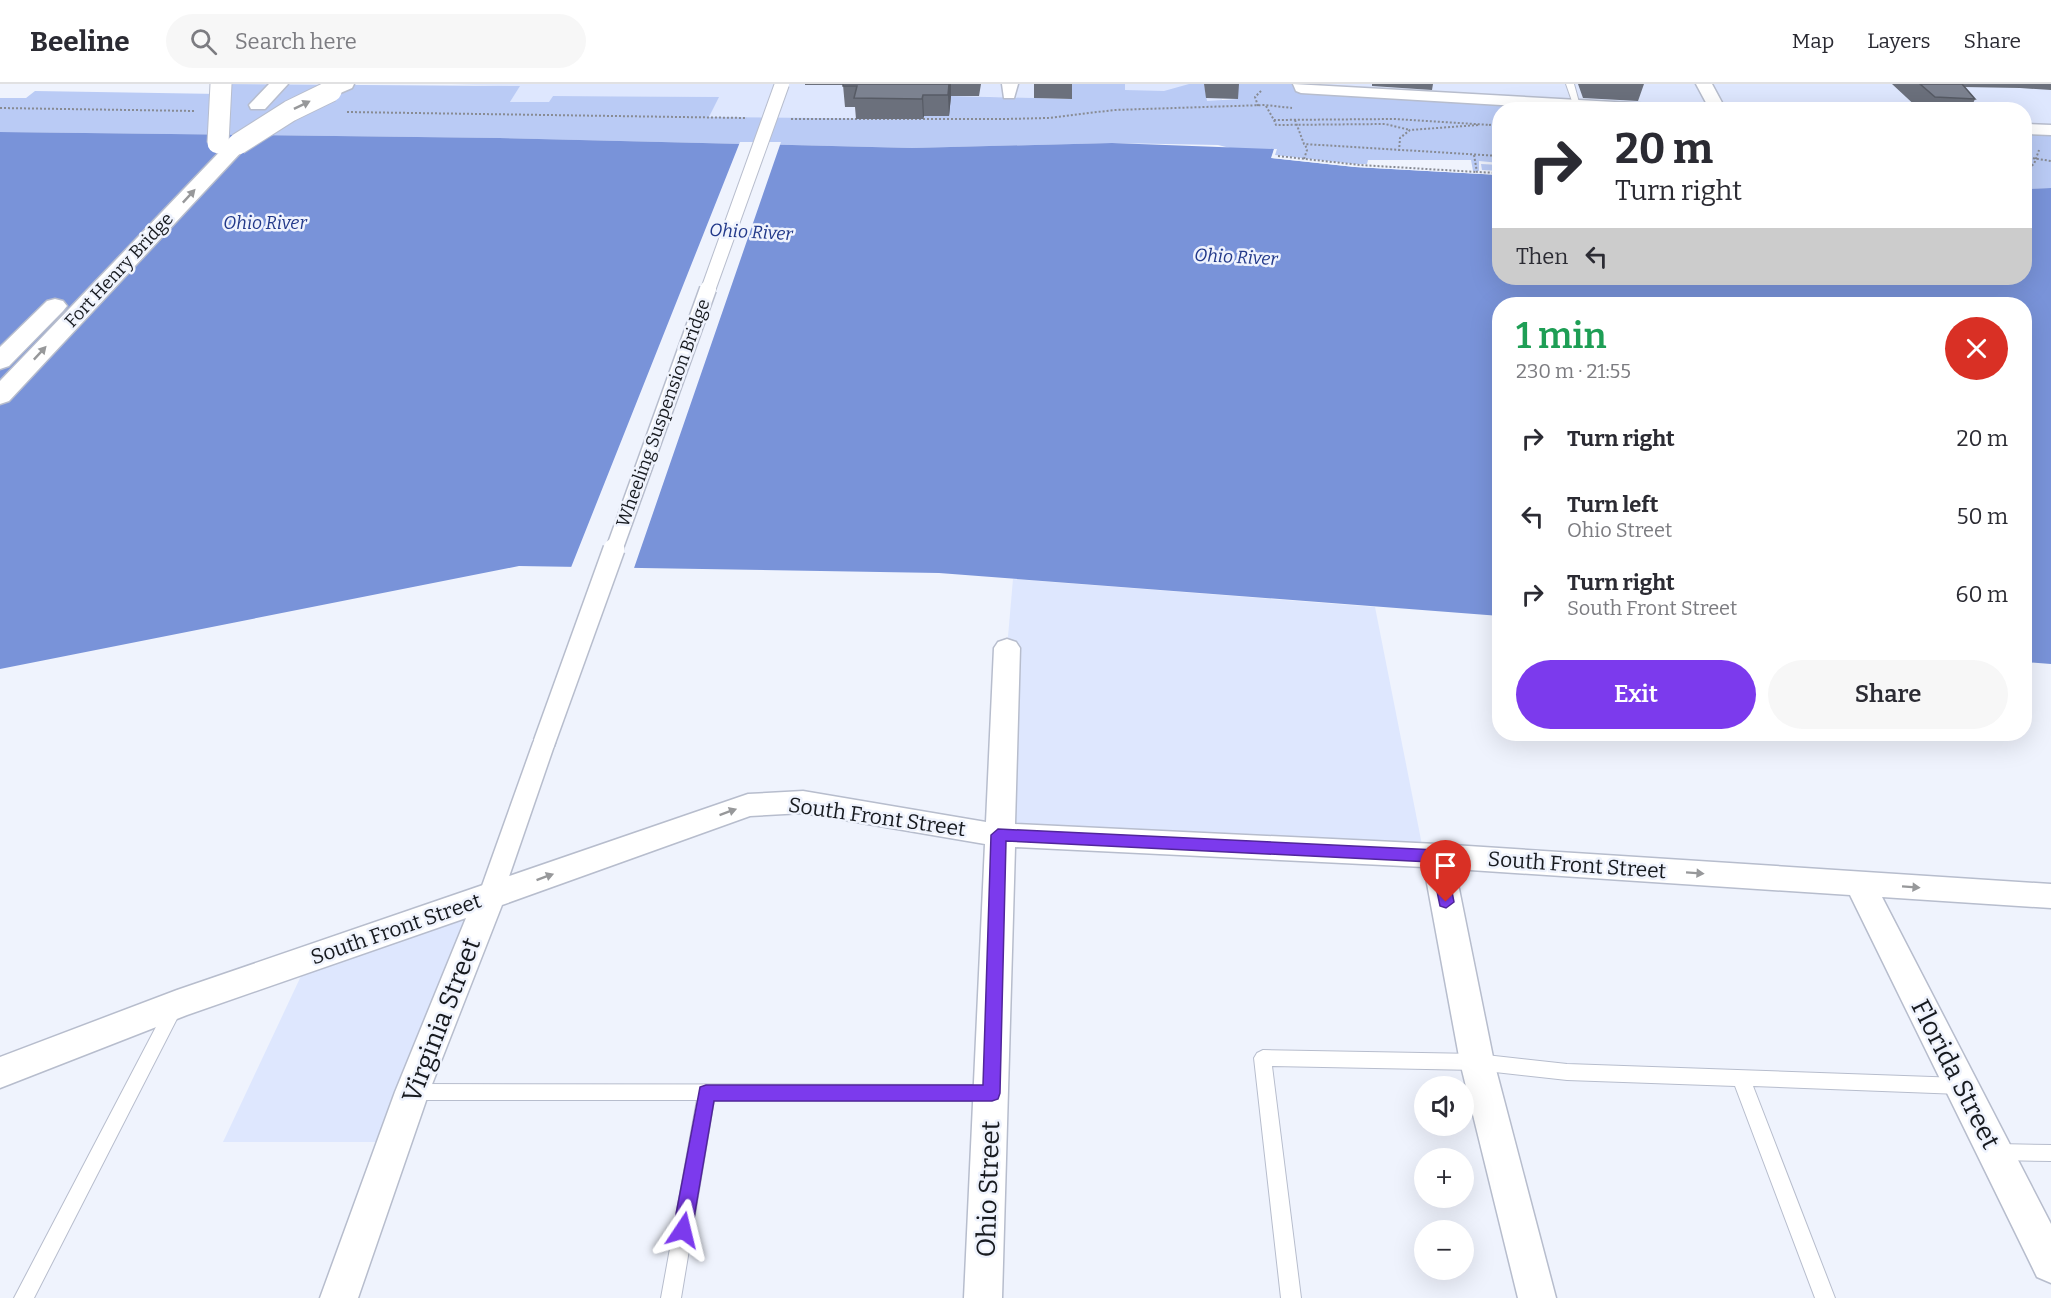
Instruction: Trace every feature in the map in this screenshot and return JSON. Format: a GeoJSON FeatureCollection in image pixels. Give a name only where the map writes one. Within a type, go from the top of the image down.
{"type":"FeatureCollection","features":[{"type":"Feature","properties":{"kind":"highway"},"geometry":{"type":"LineString","coordinates":[[221,84],[228,144]]}},
{"type":"Feature","properties":{"kind":"highway"},"geometry":{"type":"LineString","coordinates":[[228,144],[274,84]]}},
{"type":"Feature","properties":{"kind":"highway"},"geometry":{"type":"LineString","coordinates":[[258,105],[279,84]]}},
{"type":"Feature","properties":{"kind":"highway"},"geometry":{"type":"LineString","coordinates":[[228,144],[298,84]]}},
{"type":"Feature","properties":{"kind":"highway"},"geometry":{"type":"LineString","coordinates":[[228,144],[338,87]]}},
{"type":"Feature","properties":{"kind":"highway","name":"Fort Henry Bridge"},"geometry":{"type":"LineString","coordinates":[[0,361],[228,144]]}},
{"type":"Feature","properties":{"kind":"highway","name":"Fort Henry Bridge"},"geometry":{"type":"LineString","coordinates":[[0,396],[228,144]]}},
{"type":"Feature","properties":{"kind":"street","name":"Wheeling Suspension Bridge"},"geometry":{"type":"LineString","coordinates":[[544,743],[782,84]]}},
{"type":"Feature","properties":{"kind":"street"},"geometry":{"type":"LineString","coordinates":[[1704,84],[1714,102]]}},
{"type":"Feature","properties":{"kind":"street"},"geometry":{"type":"LineString","coordinates":[[1301,86],[1546,102]]}},
{"type":"Feature","properties":{"kind":"street"},"geometry":{"type":"LineString","coordinates":[[2032,129],[2051,130]]}},
{"type":"Feature","properties":{"kind":"street","name":"Ohio Street"},"geometry":{"type":"LineString","coordinates":[[983,1298],[992,1093],[998,835],[1007,648]]}},
{"type":"Feature","properties":{"kind":"street","name":"Virginia Street"},"geometry":{"type":"LineString","coordinates":[[339,1298],[412,1092],[490,897],[544,743]]}},
{"type":"Feature","properties":{"kind":"street","name":"South Front Street"},"geometry":{"type":"LineString","coordinates":[[0,1073],[177,1004],[490,897],[748,805],[803,802],[998,835],[1437,856],[2051,896]]}},
{"type":"Feature","properties":{"kind":"street"},"geometry":{"type":"LineString","coordinates":[[1437,856],[1476,1062],[1537,1298]]}},
{"type":"Feature","properties":{"kind":"street","name":"Florida Street"},"geometry":{"type":"LineString","coordinates":[[1860,884],[2051,1264]]}},
{"type":"Feature","properties":{"kind":"lane"},"geometry":{"type":"LineString","coordinates":[[1570,84],[1576,102]]}},
{"type":"Feature","properties":{"kind":"lane"},"geometry":{"type":"LineString","coordinates":[[24,1298],[177,1004]]}},
{"type":"Feature","properties":{"kind":"lane"},"geometry":{"type":"LineString","coordinates":[[1291,1298],[1263,1058],[1476,1062],[1567,1072],[1962,1086]]}},
{"type":"Feature","properties":{"kind":"lane"},"geometry":{"type":"LineString","coordinates":[[1741,1078],[1825,1298]]}},
{"type":"Feature","properties":{"kind":"lane"},"geometry":{"type":"LineString","coordinates":[[412,1092],[992,1093]]}},
{"type":"Feature","properties":{"kind":"lane"},"geometry":{"type":"LineString","coordinates":[[671,1298],[706,1093]]}},
{"type":"Feature","properties":{"kind":"lane"},"geometry":{"type":"LineString","coordinates":[[1995,1152],[2051,1153]]}},
{"type":"Feature","properties":{"kind":"path"},"geometry":{"type":"LineString","coordinates":[[1258,106],[1256,98],[1262,90]]}},
{"type":"Feature","properties":{"kind":"path"},"geometry":{"type":"LineString","coordinates":[[1265,105],[1276,125],[1394,125],[1410,130]]}},
{"type":"Feature","properties":{"kind":"path"},"geometry":{"type":"LineString","coordinates":[[1275,120],[1363,119],[1491,125]]}},
{"type":"Feature","properties":{"kind":"path"},"geometry":{"type":"LineString","coordinates":[[1359,124],[1363,119]]}},
{"type":"Feature","properties":{"kind":"path"},"geometry":{"type":"LineString","coordinates":[[1295,120],[1307,150],[1304,159]]}},
{"type":"Feature","properties":{"kind":"path"},"geometry":{"type":"LineString","coordinates":[[1399,151],[1399,138],[1402,133],[1410,130],[1491,125]]}},
{"type":"Feature","properties":{"kind":"path"},"geometry":{"type":"LineString","coordinates":[[1304,144],[1492,156]]}},
{"type":"Feature","properties":{"kind":"path"},"geometry":{"type":"LineString","coordinates":[[1474,155],[1477,172]]}},
{"type":"Feature","properties":{"kind":"path"},"geometry":{"type":"LineString","coordinates":[[1278,156],[1492,173]]}},
{"type":"Feature","properties":{"kind":"path"},"geometry":{"type":"LineString","coordinates":[[2032,157],[2051,161]]}},
{"type":"Feature","properties":{"kind":"path"},"geometry":{"type":"LineString","coordinates":[[2032,162],[2037,157]]}},
{"type":"Feature","properties":{"kind":"shaded area"},"geometry":{"type":"Polygon","coordinates":[[[221,84],[520,86],[510,102],[549,102],[553,96],[719,97],[709,117],[923,119],[951,96],[1072,99],[1072,84],[1125,84],[1125,90],[1164,91],[1189,84],[1204,84],[1207,101],[1238,99],[1237,84],[1301,84],[1301,88],[1546,102],[1492,102],[1492,174],[1271,158],[1218,145],[1112,143],[912,148],[499,138],[0,132],[0,98],[26,98],[35,91],[220,94],[221,84]]]}},
{"type":"Feature","properties":{"kind":"shaded area"},"geometry":{"type":"Polygon","coordinates":[[[451,84],[1237,84],[1238,99],[1222,99],[1222,102],[952,96],[949,116],[924,116],[923,119],[753,118],[709,117],[718,97],[553,96],[550,102],[510,102],[519,87],[451,84]]]}},
{"type":"Feature","properties":{"kind":"shaded area"},"geometry":{"type":"Polygon","coordinates":[[[1301,84],[2051,84],[2051,130],[2032,129],[2032,102],[1546,102],[1301,88],[1301,84]]]}},
{"type":"Feature","properties":{"kind":"shaded area"},"geometry":{"type":"Polygon","coordinates":[[[2032,129],[2051,130],[2051,188],[2032,189],[2032,129]]]}},
{"type":"Feature","properties":{"kind":"shaded area"},"geometry":{"type":"Polygon","coordinates":[[[1013,579],[1375,607],[1424,855],[998,835],[1007,648],[1013,579]]]}},
{"type":"Feature","properties":{"kind":"shaded area"},"geometry":{"type":"Polygon","coordinates":[[[490,897],[394,1142],[223,1142],[309,959],[490,897]]]}},
{"type":"Feature","properties":{"kind":"water","name":"Ohio River"},"geometry":{"type":"Polygon","coordinates":[[[0,132],[499,138],[912,148],[1112,143],[1274,149],[1272,158],[1355,167],[1492,175],[1492,285],[2032,285],[2032,189],[2051,188],[2051,664],[2032,663],[2032,297],[1492,297],[1492,615],[939,573],[519,566],[0,669],[0,132]]]}},
{"type":"Feature","properties":{"kind":"pier"},"geometry":{"type":"Polygon","coordinates":[[[740,142],[781,142],[633,571],[570,570],[740,142]]]}},
{"type":"Feature","properties":{"kind":"pier"},"geometry":{"type":"Polygon","coordinates":[[[1274,149],[1277,149],[1275,155],[1355,164],[1367,164],[1368,160],[1471,160],[1473,171],[1479,171],[1479,161],[1492,162],[1492,165],[1481,164],[1482,170],[1492,171],[1492,175],[1355,167],[1271,158],[1274,149]]]}},
{"type":"Feature","properties":{"kind":"building"},"geometry":{"type":"Polygon","coordinates":[[[843,84],[949,84],[948,95],[923,95],[922,99],[854,98],[857,86],[843,86],[843,84]]]}},
{"type":"Feature","properties":{"kind":"building"},"geometry":{"type":"Polygon","coordinates":[[[1920,84],[1962,84],[1975,99],[1935,97],[1920,84]]]}},
{"type":"Feature","properties":{"kind":"route"},"geometry":{"type":"LineString","coordinates":[[683,1230],[706,1093],[992,1093],[998,835],[1437,856],[1446,902]]}}]}
